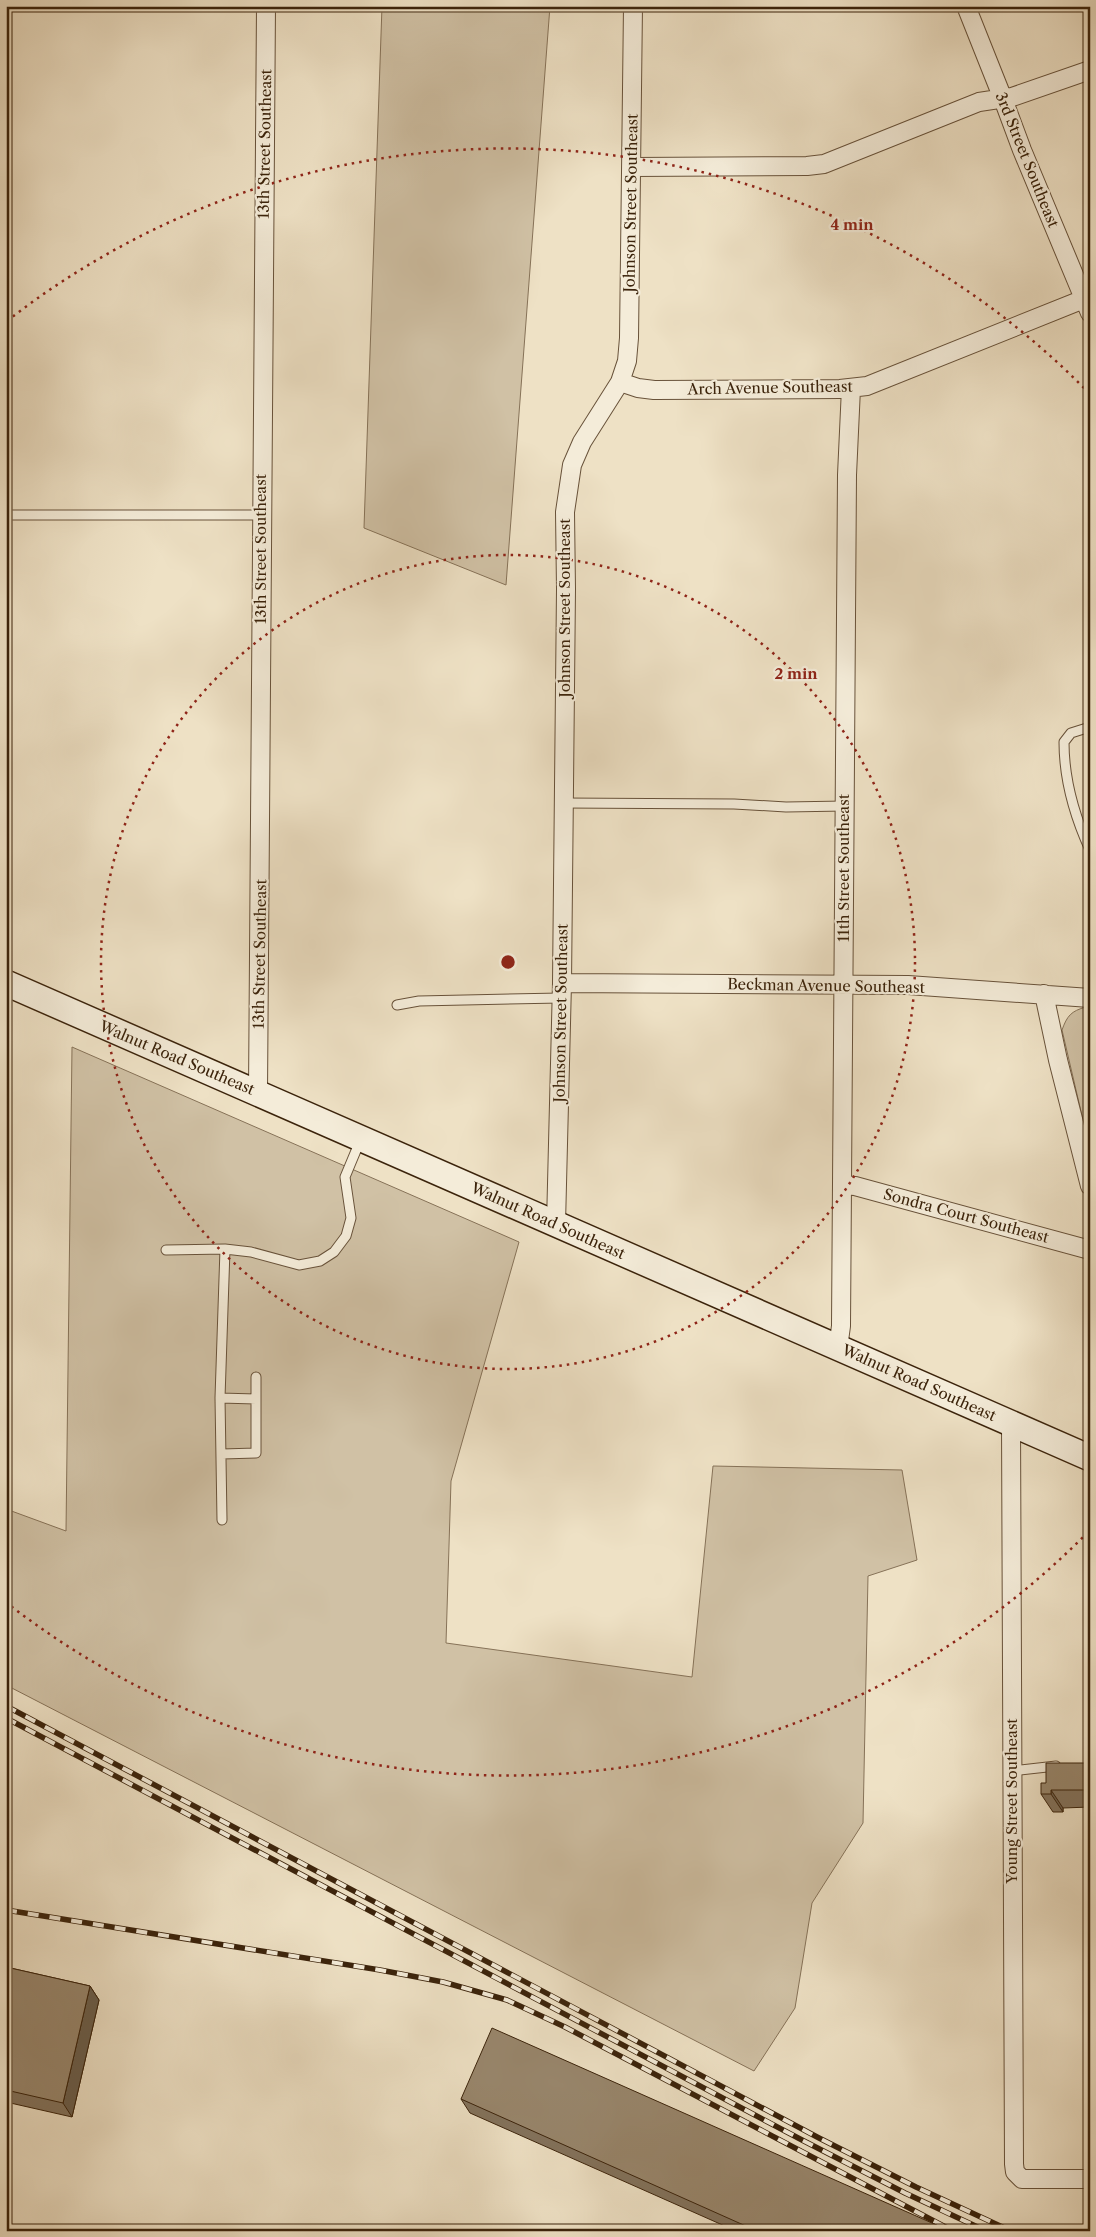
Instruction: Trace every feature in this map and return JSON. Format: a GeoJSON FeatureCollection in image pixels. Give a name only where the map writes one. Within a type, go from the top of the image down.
{"type":"FeatureCollection","features":[{"type":"Feature","properties":{"kind":"main road","name":"Walnut Road Southeast"},"geometry":{"type":"LineString","coordinates":[[6,984],[258,1092],[1090,1458]]}},
{"type":"Feature","properties":{"kind":"street","name":"13th Street Southeast"},"geometry":{"type":"LineString","coordinates":[[258,1092],[266,6]]}},
{"type":"Feature","properties":{"kind":"street","name":"Johnson Street Southeast"},"geometry":{"type":"LineString","coordinates":[[556,1224],[562,991],[565,512],[567,488],[572,465],[582,442],[620,382],[627,361],[632,167],[633,6]]}},
{"type":"Feature","properties":{"kind":"street","name":"3rd Street Southeast"},"geometry":{"type":"LineString","coordinates":[[966,6],[1022,150],[1087,306]]}},
{"type":"Feature","properties":{"kind":"street"},"geometry":{"type":"LineString","coordinates":[[632,167],[807,166],[824,164],[979,102],[1032,91],[1090,70]]}},
{"type":"Feature","properties":{"kind":"street","name":"Arch Avenue Southeast"},"geometry":{"type":"LineString","coordinates":[[620,382],[638,388],[654,390],[851,388],[867,386],[1087,306]]}},
{"type":"Feature","properties":{"kind":"street","name":"11th Street Southeast"},"geometry":{"type":"LineString","coordinates":[[838,1348],[842,1326],[847,475],[851,388]]}},
{"type":"Feature","properties":{"kind":"street","name":"Beckman Avenue Southeast"},"geometry":{"type":"LineString","coordinates":[[562,991],[843,984],[908,985],[1090,998]]}},
{"type":"Feature","properties":{"kind":"street"},"geometry":{"type":"LineString","coordinates":[[1044,994],[1058,1060],[1090,1186]]}},
{"type":"Feature","properties":{"kind":"street","name":"Sondra Court Southeast"},"geometry":{"type":"LineString","coordinates":[[842,1184],[856,1186],[1090,1250]]}},
{"type":"Feature","properties":{"kind":"street","name":"Young Street Southeast"},"geometry":{"type":"LineString","coordinates":[[1011,1423],[1014,2164],[1018,2177],[1022,2179],[1090,2179]]}},
{"type":"Feature","properties":{"kind":"lane"},"geometry":{"type":"LineString","coordinates":[[6,515],[261,515]]}},
{"type":"Feature","properties":{"kind":"lane"},"geometry":{"type":"LineString","coordinates":[[1090,727],[1071,733],[1064,742],[1064,766],[1076,819],[1090,850]]}},
{"type":"Feature","properties":{"kind":"lane"},"geometry":{"type":"LineString","coordinates":[[563,803],[734,804],[786,808],[844,806]]}},
{"type":"Feature","properties":{"kind":"lane"},"geometry":{"type":"LineString","coordinates":[[397,1005],[419,1001],[562,991]]}},
{"type":"Feature","properties":{"kind":"lane"},"geometry":{"type":"LineString","coordinates":[[166,1250],[225,1249],[251,1252],[299,1265],[320,1261],[334,1252],[346,1236],[351,1218],[346,1177],[361,1138]]}},
{"type":"Feature","properties":{"kind":"lane"},"geometry":{"type":"LineString","coordinates":[[222,1520],[220,1398],[225,1249]]}},
{"type":"Feature","properties":{"kind":"lane"},"geometry":{"type":"LineString","coordinates":[[222,1454],[256,1453],[256,1377]]}},
{"type":"Feature","properties":{"kind":"lane"},"geometry":{"type":"LineString","coordinates":[[220,1398],[256,1399]]}},
{"type":"Feature","properties":{"kind":"lane"},"geometry":{"type":"LineString","coordinates":[[1012,1771],[1064,1765]]}},
{"type":"Feature","properties":{"kind":"shaded area"},"geometry":{"type":"Polygon","coordinates":[[[382,6],[550,6],[506,585],[364,528],[382,6]]]}},
{"type":"Feature","properties":{"kind":"shaded area"},"geometry":{"type":"Polygon","coordinates":[[[1090,1007],[1090,1150],[1062,1030],[1070,1015],[1090,1007]]]}},
{"type":"Feature","properties":{"kind":"shaded area"},"geometry":{"type":"Polygon","coordinates":[[[72,1047],[519,1242],[451,1481],[446,1643],[692,1677],[713,1466],[902,1470],[917,1560],[868,1576],[863,1823],[812,1903],[795,2008],[754,2071],[6,1685],[6,1509],[66,1531],[72,1047]]]}},
{"type":"Feature","properties":{"kind":"building"},"geometry":{"type":"Polygon","coordinates":[[[1088,1753],[1090,1753],[1090,1790],[1051,1790],[1051,1794],[1041,1794],[1041,1783],[1046,1783],[1046,1763],[1088,1763],[1088,1753]]]}},
{"type":"Feature","properties":{"kind":"building"},"geometry":{"type":"Polygon","coordinates":[[[6,1967],[90,1986],[63,2103],[6,2090],[6,1967]]]}},
{"type":"Feature","properties":{"kind":"building"},"geometry":{"type":"Polygon","coordinates":[[[492,2028],[950,2231],[757,2231],[461,2099],[492,2028]]]}},
{"type":"Feature","properties":{"kind":"railway"},"geometry":{"type":"LineString","coordinates":[[6,1706],[819,2138],[916,2187],[1011,2231]]}},
{"type":"Feature","properties":{"kind":"railway"},"geometry":{"type":"LineString","coordinates":[[6,1718],[802,2140],[905,2193],[986,2231]]}},
{"type":"Feature","properties":{"kind":"railway"},"geometry":{"type":"LineString","coordinates":[[6,1910],[380,1970],[443,1982],[507,2000],[565,2027],[953,2231]]}}]}
